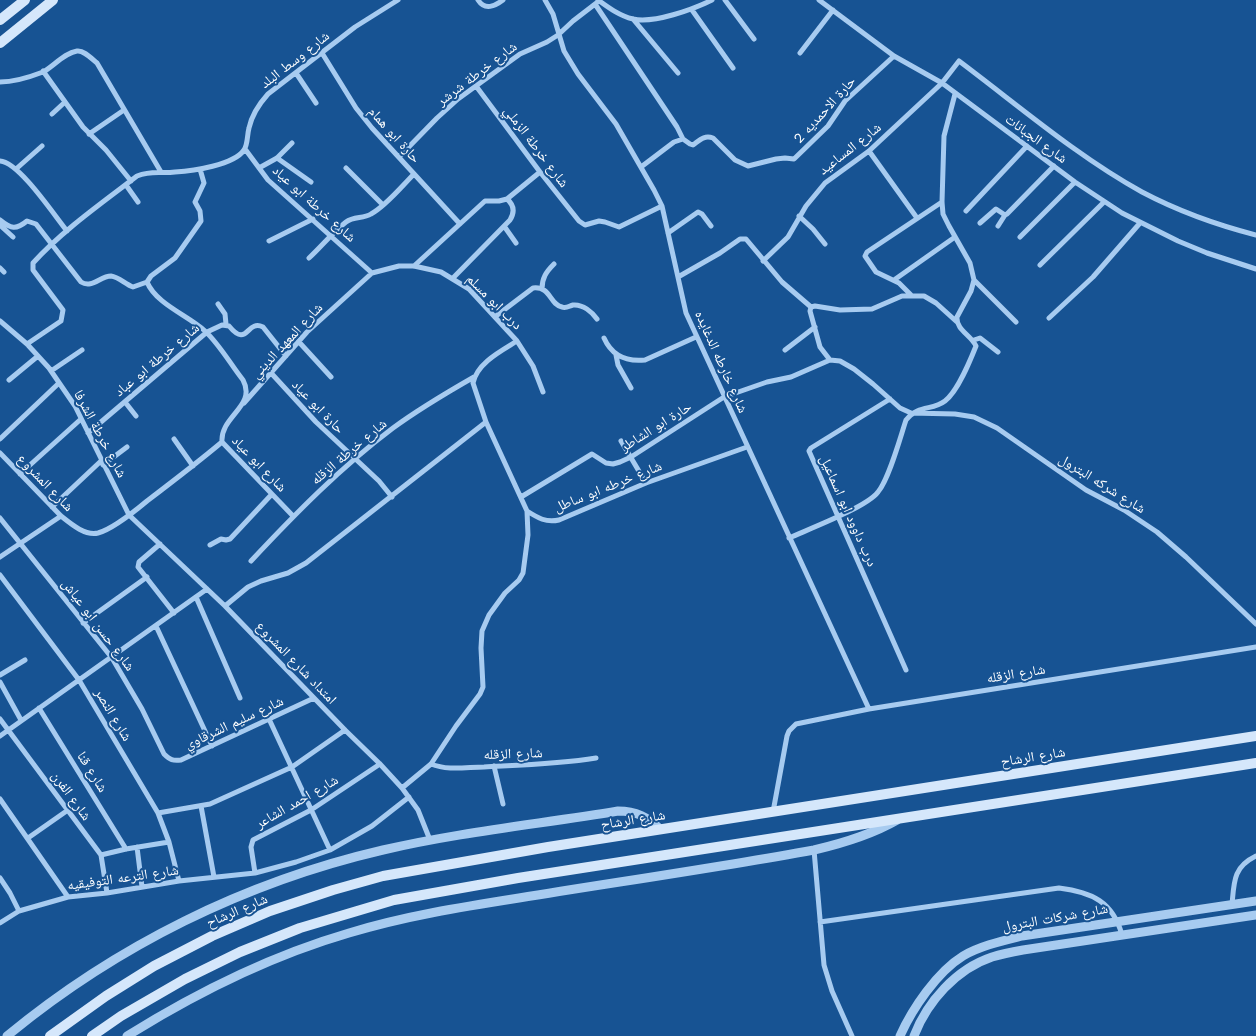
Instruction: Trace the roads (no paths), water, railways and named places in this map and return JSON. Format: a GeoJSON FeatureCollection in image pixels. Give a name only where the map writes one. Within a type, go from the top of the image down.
{"type":"FeatureCollection","features":[{"type":"Feature","properties":{"kind":"main road"},"geometry":{"type":"LineString","coordinates":[[0,20],[24,0]]}},
{"type":"Feature","properties":{"kind":"main road"},"geometry":{"type":"LineString","coordinates":[[0,43],[53,0]]}},
{"type":"Feature","properties":{"kind":"main road","name":"شارع الرشاح"},"geometry":{"type":"LineString","coordinates":[[50,1036],[106,996],[154,966],[212,936],[261,915],[333,890],[383,876],[418,868],[660,829],[1256,736]]}},
{"type":"Feature","properties":{"kind":"main road"},"geometry":{"type":"LineString","coordinates":[[92,1036],[121,1016],[185,979],[240,952],[300,928],[394,900],[453,888],[1256,763]]}},
{"type":"Feature","properties":{"kind":"street","name":"شارع وسط البلد"},"geometry":{"type":"LineString","coordinates":[[245,149],[252,116],[268,94],[355,27],[398,0]]}},
{"type":"Feature","properties":{"kind":"street"},"geometry":{"type":"LineString","coordinates":[[478,0],[486,7],[492,7],[503,0]]}},
{"type":"Feature","properties":{"kind":"street","name":"شارع خارطه الدغايده"},"geometry":{"type":"LineString","coordinates":[[545,0],[553,14],[564,51],[578,74],[616,124],[662,206],[686,313],[869,709]]}},
{"type":"Feature","properties":{"kind":"street"},"geometry":{"type":"LineString","coordinates":[[634,20],[692,10],[712,0]]}},
{"type":"Feature","properties":{"kind":"street"},"geometry":{"type":"LineString","coordinates":[[725,0],[754,39]]}},
{"type":"Feature","properties":{"kind":"street","name":"شارع الجبانات"},"geometry":{"type":"LineString","coordinates":[[819,0],[894,56],[942,83],[1104,202],[1140,223],[1207,253],[1256,268]]}},
{"type":"Feature","properties":{"kind":"street"},"geometry":{"type":"LineString","coordinates":[[598,2],[634,20],[678,73]]}},
{"type":"Feature","properties":{"kind":"street"},"geometry":{"type":"LineString","coordinates":[[598,2],[683,139]]}},
{"type":"Feature","properties":{"kind":"street","name":"شارع خرطة شرشر"},"geometry":{"type":"LineString","coordinates":[[399,157],[437,118],[476,86],[520,54],[558,35],[598,2]]}},
{"type":"Feature","properties":{"kind":"street"},"geometry":{"type":"LineString","coordinates":[[692,10],[734,68]]}},
{"type":"Feature","properties":{"kind":"street"},"geometry":{"type":"LineString","coordinates":[[800,53],[833,10]]}},
{"type":"Feature","properties":{"kind":"street"},"geometry":{"type":"LineString","coordinates":[[0,82],[10,82],[43,72],[69,54],[78,50],[83,52],[97,63],[161,172]]}},
{"type":"Feature","properties":{"kind":"street","name":"حارة ابو همام"},"geometry":{"type":"LineString","coordinates":[[322,53],[356,108],[460,224]]}},
{"type":"Feature","properties":{"kind":"street","name":"حارة الاحمديه 2"},"geometry":{"type":"LineString","coordinates":[[641,168],[674,142],[683,139],[693,145],[704,137],[713,138],[735,160],[748,166],[776,159],[794,159],[828,126],[845,101],[894,56]]}},
{"type":"Feature","properties":{"kind":"street","name":"شارع الجبانات"},"geometry":{"type":"LineString","coordinates":[[959,61],[1083,154],[1123,180],[1187,212],[1256,235]]}},
{"type":"Feature","properties":{"kind":"street","name":"شارع المساعيد"},"geometry":{"type":"LineString","coordinates":[[764,261],[788,237],[799,216],[824,183],[869,151],[942,83],[959,61]]}},
{"type":"Feature","properties":{"kind":"street"},"geometry":{"type":"LineString","coordinates":[[43,72],[89,134],[106,150],[138,202]]}},
{"type":"Feature","properties":{"kind":"street"},"geometry":{"type":"LineString","coordinates":[[296,73],[316,103]]}},
{"type":"Feature","properties":{"kind":"street","name":"شارع خرطة الزملي"},"geometry":{"type":"LineString","coordinates":[[476,86],[540,172],[579,221],[585,225],[605,222],[619,227],[662,206]]}},
{"type":"Feature","properties":{"kind":"street"},"geometry":{"type":"LineString","coordinates":[[955,94],[944,136],[942,202],[944,214],[970,263],[974,280],[972,291],[957,317],[957,322]]}},
{"type":"Feature","properties":{"kind":"street"},"geometry":{"type":"LineString","coordinates":[[52,114],[65,102]]}},
{"type":"Feature","properties":{"kind":"street"},"geometry":{"type":"LineString","coordinates":[[89,134],[124,110]]}},
{"type":"Feature","properties":{"kind":"street"},"geometry":{"type":"LineString","coordinates":[[259,168],[277,158],[292,143]]}},
{"type":"Feature","properties":{"kind":"street"},"geometry":{"type":"LineString","coordinates":[[16,169],[42,146]]}},
{"type":"Feature","properties":{"kind":"street"},"geometry":{"type":"LineString","coordinates":[[966,211],[1027,146]]}},
{"type":"Feature","properties":{"kind":"street"},"geometry":{"type":"LineString","coordinates":[[27,344],[61,321],[63,316],[63,310],[33,270],[33,263],[67,231],[137,176],[149,172],[174,173],[200,169],[236,158],[245,149]]}},
{"type":"Feature","properties":{"kind":"street","name":"شارع خرطة ابو عياد"},"geometry":{"type":"LineString","coordinates":[[245,149],[268,180],[372,272]]}},
{"type":"Feature","properties":{"kind":"street"},"geometry":{"type":"LineString","coordinates":[[869,151],[917,218]]}},
{"type":"Feature","properties":{"kind":"street"},"geometry":{"type":"LineString","coordinates":[[277,158],[310,182]]}},
{"type":"Feature","properties":{"kind":"street"},"geometry":{"type":"LineString","coordinates":[[0,161],[4,161],[16,169],[67,231]]}},
{"type":"Feature","properties":{"kind":"street"},"geometry":{"type":"LineString","coordinates":[[998,226],[1005,215],[1054,166]]}},
{"type":"Feature","properties":{"kind":"street"},"geometry":{"type":"LineString","coordinates":[[346,168],[383,204]]}},
{"type":"Feature","properties":{"kind":"street"},"geometry":{"type":"LineString","coordinates":[[0,220],[10,228],[16,229],[27,221],[36,224],[84,284],[90,284],[108,276],[119,279],[133,287],[147,282],[151,276],[175,258],[201,221],[200,211],[195,202],[204,183],[200,169]]}},
{"type":"Feature","properties":{"kind":"street"},"geometry":{"type":"LineString","coordinates":[[414,266],[485,201],[499,202],[507,199],[540,172]]}},
{"type":"Feature","properties":{"kind":"street"},"geometry":{"type":"LineString","coordinates":[[309,258],[344,223],[351,219],[372,214],[414,174]]}},
{"type":"Feature","properties":{"kind":"street"},"geometry":{"type":"LineString","coordinates":[[1020,237],[1075,182]]}},
{"type":"Feature","properties":{"kind":"street"},"geometry":{"type":"LineString","coordinates":[[453,278],[513,215],[512,203],[507,199]]}},
{"type":"Feature","properties":{"kind":"street"},"geometry":{"type":"LineString","coordinates":[[911,295],[899,283],[889,280],[876,272],[865,256],[867,252],[942,202]]}},
{"type":"Feature","properties":{"kind":"street"},"geometry":{"type":"LineString","coordinates":[[1040,265],[1104,202]]}},
{"type":"Feature","properties":{"kind":"street"},"geometry":{"type":"LineString","coordinates":[[980,223],[996,210],[1005,215]]}},
{"type":"Feature","properties":{"kind":"street"},"geometry":{"type":"LineString","coordinates":[[668,233],[698,212],[712,226]]}},
{"type":"Feature","properties":{"kind":"street"},"geometry":{"type":"LineString","coordinates":[[799,216],[825,244]]}},
{"type":"Feature","properties":{"kind":"street"},"geometry":{"type":"LineString","coordinates":[[269,241],[312,219]]}},
{"type":"Feature","properties":{"kind":"street"},"geometry":{"type":"LineString","coordinates":[[1049,318],[1093,277],[1140,223]]}},
{"type":"Feature","properties":{"kind":"street"},"geometry":{"type":"LineString","coordinates":[[0,225],[13,237]]}},
{"type":"Feature","properties":{"kind":"street"},"geometry":{"type":"LineString","coordinates":[[504,226],[516,243]]}},
{"type":"Feature","properties":{"kind":"street"},"geometry":{"type":"LineString","coordinates":[[894,280],[955,237]]}},
{"type":"Feature","properties":{"kind":"street"},"geometry":{"type":"LineString","coordinates":[[678,277],[743,238],[749,241],[782,282],[811,306],[840,310],[872,309],[902,296],[924,296],[936,303],[974,340],[976,346],[973,354],[951,394],[944,402],[911,413],[906,420],[888,472],[878,493],[838,516],[790,538]]}},
{"type":"Feature","properties":{"kind":"street"},"geometry":{"type":"LineString","coordinates":[[542,288],[542,280],[554,264]]}},
{"type":"Feature","properties":{"kind":"street","name":"درب ابو مسلم"},"geometry":{"type":"LineString","coordinates":[[372,272],[385,268],[414,266],[427,268],[453,278],[469,289],[517,340],[533,366],[543,392]]}},
{"type":"Feature","properties":{"kind":"street","name":"شارع المعهد الديني"},"geometry":{"type":"LineString","coordinates":[[242,406],[307,332],[372,272]]}},
{"type":"Feature","properties":{"kind":"street"},"geometry":{"type":"LineString","coordinates":[[974,280],[1016,322]]}},
{"type":"Feature","properties":{"kind":"street"},"geometry":{"type":"LineString","coordinates":[[147,282],[164,302],[207,332],[246,386],[247,395],[242,406]]}},
{"type":"Feature","properties":{"kind":"street"},"geometry":{"type":"LineString","coordinates":[[496,316],[533,288],[542,288],[556,305],[561,308],[579,306],[586,308],[597,319]]}},
{"type":"Feature","properties":{"kind":"street"},"geometry":{"type":"LineString","coordinates":[[218,304],[225,314],[226,324],[240,336],[244,335],[254,326],[259,325],[286,356]]}},
{"type":"Feature","properties":{"kind":"street"},"geometry":{"type":"LineString","coordinates":[[811,306],[810,311],[820,347],[830,360],[840,361],[854,369],[900,408],[911,413]]}},
{"type":"Feature","properties":{"kind":"street","name":"شارع خرطة الشرفا"},"geometry":{"type":"LineString","coordinates":[[0,321],[38,356],[51,371],[75,406],[129,515]]}},
{"type":"Feature","properties":{"kind":"street","name":"شارع خرطة ابو عباد"},"geometry":{"type":"LineString","coordinates":[[88,433],[207,332],[226,324]]}},
{"type":"Feature","properties":{"kind":"street"},"geometry":{"type":"LineString","coordinates":[[784,350],[815,327]]}},
{"type":"Feature","properties":{"kind":"street"},"geometry":{"type":"LineString","coordinates":[[604,338],[608,348],[616,355],[633,361],[645,360],[696,337]]}},
{"type":"Feature","properties":{"kind":"street"},"geometry":{"type":"LineString","coordinates":[[974,340],[980,338],[998,352]]}},
{"type":"Feature","properties":{"kind":"street"},"geometry":{"type":"LineString","coordinates":[[402,788],[431,764],[480,694],[483,687],[482,631],[489,615],[523,573],[528,535],[528,511],[486,422],[474,390],[474,377],[490,359],[517,340]]}},
{"type":"Feature","properties":{"kind":"street"},"geometry":{"type":"LineString","coordinates":[[298,342],[331,377]]}},
{"type":"Feature","properties":{"kind":"street"},"geometry":{"type":"LineString","coordinates":[[51,371],[82,350]]}},
{"type":"Feature","properties":{"kind":"street"},"geometry":{"type":"LineString","coordinates":[[616,355],[618,365],[631,388]]}},
{"type":"Feature","properties":{"kind":"street"},"geometry":{"type":"LineString","coordinates":[[9,380],[38,356]]}},
{"type":"Feature","properties":{"kind":"street","name":"حارة ابو الشاطر"},"geometry":{"type":"LineString","coordinates":[[521,497],[592,454],[606,463],[613,464],[631,457],[724,398],[767,382],[791,377],[830,360]]}},
{"type":"Feature","properties":{"kind":"street","name":"حارة ابو عياد"},"geometry":{"type":"LineString","coordinates":[[272,374],[316,422],[392,496]]}},
{"type":"Feature","properties":{"kind":"street","name":"شارع خرطة الزقله"},"geometry":{"type":"LineString","coordinates":[[251,562],[293,516],[355,459],[408,418],[474,377]]}},
{"type":"Feature","properties":{"kind":"street"},"geometry":{"type":"LineString","coordinates":[[0,439],[59,383]]}},
{"type":"Feature","properties":{"kind":"street","name":"درب داوود ابو اسماعيل"},"geometry":{"type":"LineString","coordinates":[[890,399],[809,451],[906,670]]}},
{"type":"Feature","properties":{"kind":"street"},"geometry":{"type":"LineString","coordinates":[[125,402],[136,416]]}},
{"type":"Feature","properties":{"kind":"street","name":"شارع ابو عياد"},"geometry":{"type":"LineString","coordinates":[[242,406],[231,416],[223,429],[222,442],[293,516]]}},
{"type":"Feature","properties":{"kind":"street","name":"شارع شركه البترول"},"geometry":{"type":"LineString","coordinates":[[911,413],[954,414],[974,417],[997,428],[1086,490],[1124,510],[1157,532],[1256,624]]}},
{"type":"Feature","properties":{"kind":"street"},"geometry":{"type":"LineString","coordinates":[[20,474],[81,419]]}},
{"type":"Feature","properties":{"kind":"street"},"geometry":{"type":"LineString","coordinates":[[226,606],[248,587],[288,573],[306,563],[486,422]]}},
{"type":"Feature","properties":{"kind":"street"},"geometry":{"type":"LineString","coordinates":[[174,439],[193,466]]}},
{"type":"Feature","properties":{"kind":"street"},"geometry":{"type":"LineString","coordinates":[[621,441],[646,484]]}},
{"type":"Feature","properties":{"kind":"street","name":"شارع المشروع"},"geometry":{"type":"LineString","coordinates":[[0,452],[72,526],[85,532],[98,533],[129,515],[222,442]]}},
{"type":"Feature","properties":{"kind":"street"},"geometry":{"type":"LineString","coordinates":[[52,507],[102,463],[127,447]]}},
{"type":"Feature","properties":{"kind":"street","name":"شارع خرطه ابو ساطل"},"geometry":{"type":"LineString","coordinates":[[528,511],[538,518],[549,522],[559,520],[646,484],[747,447]]}},
{"type":"Feature","properties":{"kind":"street"},"geometry":{"type":"LineString","coordinates":[[210,546],[221,539],[230,539],[272,494]]}},
{"type":"Feature","properties":{"kind":"street","name":"امتداد شارع المشروع"},"geometry":{"type":"LineString","coordinates":[[129,515],[226,606],[344,730],[380,764],[402,788],[418,810],[430,840]]}},
{"type":"Feature","properties":{"kind":"street"},"geometry":{"type":"LineString","coordinates":[[0,557],[61,516]]}},
{"type":"Feature","properties":{"kind":"street","name":"شارع حسن ابو عياش"},"geometry":{"type":"LineString","coordinates":[[0,518],[112,658],[142,709],[164,754]]}},
{"type":"Feature","properties":{"kind":"street"},"geometry":{"type":"LineString","coordinates":[[160,544],[138,564],[138,567],[174,613]]}},
{"type":"Feature","properties":{"kind":"street","name":"شارع النصر"},"geometry":{"type":"LineString","coordinates":[[0,575],[80,680],[158,813],[169,842],[179,881]]}},
{"type":"Feature","properties":{"kind":"street"},"geometry":{"type":"LineString","coordinates":[[84,622],[147,577]]}},
{"type":"Feature","properties":{"kind":"street"},"geometry":{"type":"LineString","coordinates":[[0,736],[207,589]]}},
{"type":"Feature","properties":{"kind":"street"},"geometry":{"type":"LineString","coordinates":[[196,597],[240,698]]}},
{"type":"Feature","properties":{"kind":"street"},"geometry":{"type":"LineString","coordinates":[[156,626],[212,746]]}},
{"type":"Feature","properties":{"kind":"street","name":"شارع الزقله"},"geometry":{"type":"LineString","coordinates":[[773,812],[788,731],[796,724],[869,709],[1256,647]]}},
{"type":"Feature","properties":{"kind":"street"},"geometry":{"type":"LineString","coordinates":[[0,675],[25,660]]}},
{"type":"Feature","properties":{"kind":"street"},"geometry":{"type":"LineString","coordinates":[[0,682],[21,720]]}},
{"type":"Feature","properties":{"kind":"street","name":"شارع سليم الشرقاوي"},"geometry":{"type":"LineString","coordinates":[[164,754],[171,760],[181,760],[314,698]]}},
{"type":"Feature","properties":{"kind":"street","name":"شارع قنا"},"geometry":{"type":"LineString","coordinates":[[39,708],[126,849]]}},
{"type":"Feature","properties":{"kind":"street","name":"شارع الفرن"},"geometry":{"type":"LineString","coordinates":[[0,719],[101,855],[107,893]]}},
{"type":"Feature","properties":{"kind":"street"},"geometry":{"type":"LineString","coordinates":[[269,719],[330,850]]}},
{"type":"Feature","properties":{"kind":"street"},"geometry":{"type":"LineString","coordinates":[[158,813],[210,804],[292,767],[344,730]]}},
{"type":"Feature","properties":{"kind":"street","name":"شارع الزقله"},"geometry":{"type":"LineString","coordinates":[[431,764],[443,768],[565,763],[596,758]]}},
{"type":"Feature","properties":{"kind":"street","name":"شارع احمد الشاعر"},"geometry":{"type":"LineString","coordinates":[[255,873],[251,847],[253,840],[311,810],[380,764]]}},
{"type":"Feature","properties":{"kind":"street"},"geometry":{"type":"LineString","coordinates":[[494,766],[504,804]]}},
{"type":"Feature","properties":{"kind":"street","name":"شارع الترعه التوفيقيه"},"geometry":{"type":"LineString","coordinates":[[0,923],[20,911],[68,897],[107,893],[179,881],[255,873],[296,862],[330,850],[372,826],[409,797]]}},
{"type":"Feature","properties":{"kind":"street"},"geometry":{"type":"LineString","coordinates":[[0,799],[68,897]]}},
{"type":"Feature","properties":{"kind":"street"},"geometry":{"type":"LineString","coordinates":[[200,806],[214,877]]}},
{"type":"Feature","properties":{"kind":"street"},"geometry":{"type":"LineString","coordinates":[[28,838],[68,810]]}},
{"type":"Feature","properties":{"kind":"street"},"geometry":{"type":"LineString","coordinates":[[7,1036],[100,967],[165,931],[237,897],[303,873],[382,850],[430,840],[618,810],[646,817],[660,829]]}},
{"type":"Feature","properties":{"kind":"street"},"geometry":{"type":"LineString","coordinates":[[127,1036],[164,1013],[252,968],[303,948],[365,928],[467,906],[814,850],[871,834],[899,818]]}},
{"type":"Feature","properties":{"kind":"street"},"geometry":{"type":"LineString","coordinates":[[101,855],[169,842]]}},
{"type":"Feature","properties":{"kind":"street"},"geometry":{"type":"LineString","coordinates":[[137,847],[142,887]]}},
{"type":"Feature","properties":{"kind":"street"},"geometry":{"type":"LineString","coordinates":[[814,850],[824,965],[832,991],[852,1036]]}},
{"type":"Feature","properties":{"kind":"street"},"geometry":{"type":"LineString","coordinates":[[1232,905],[1234,878],[1242,865],[1256,856]]}},
{"type":"Feature","properties":{"kind":"street"},"geometry":{"type":"LineString","coordinates":[[0,878],[20,911]]}},
{"type":"Feature","properties":{"kind":"street"},"geometry":{"type":"LineString","coordinates":[[820,922],[1059,888],[1074,890],[1101,901],[1118,921],[1122,935]]}},
{"type":"Feature","properties":{"kind":"street","name":"شارع شركات البترول"},"geometry":{"type":"LineString","coordinates":[[900,1036],[918,1004],[934,982],[961,957],[1000,941],[1118,921],[1256,901]]}},
{"type":"Feature","properties":{"kind":"street","name":"شارع شركات البترول"},"geometry":{"type":"LineString","coordinates":[[914,1036],[927,1009],[954,978],[972,966],[992,957],[1023,950],[1256,915]]}}]}
